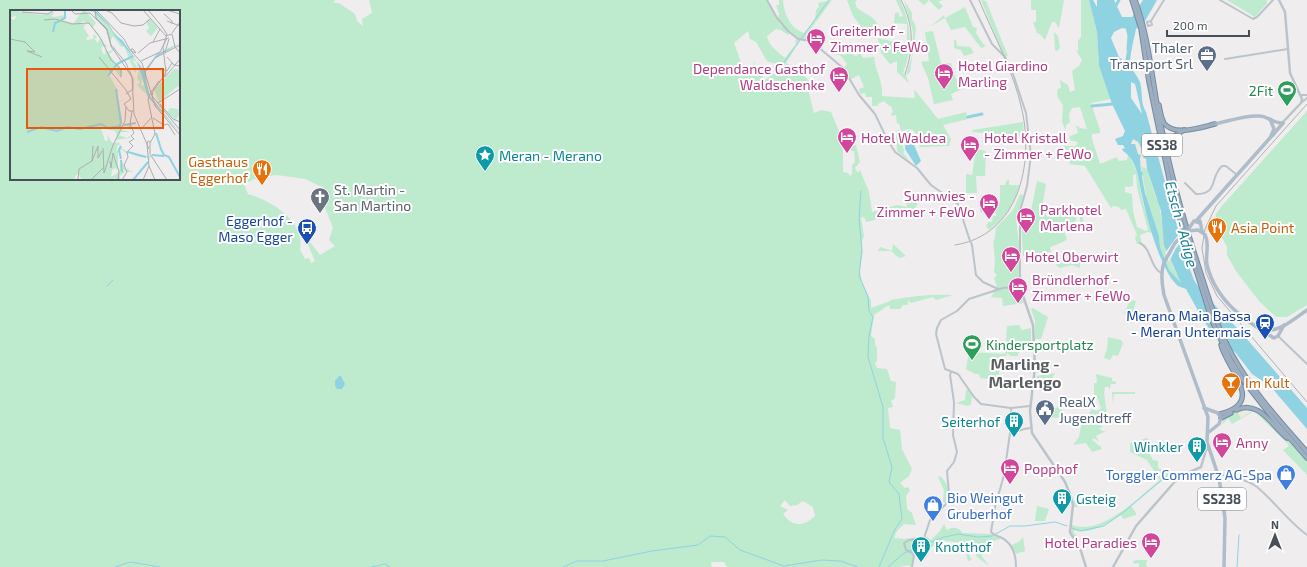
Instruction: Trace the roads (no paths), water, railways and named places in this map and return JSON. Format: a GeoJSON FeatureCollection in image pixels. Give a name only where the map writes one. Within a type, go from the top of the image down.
{"type":"FeatureCollection","features":[{"type":"Feature","properties":{"kind":"highway","name":"SS38"},"geometry":{"type":"LineString","coordinates":[[1135,1],[1176,194],[1215,318],[1229,349],[1260,398],[1307,452]]}},
{"type":"Feature","properties":{"kind":"highway","name":"SS38"},"geometry":{"type":"LineString","coordinates":[[1142,29],[1149,82],[1168,174],[1192,258],[1219,337],[1230,359],[1250,390],[1307,458]]}},
{"type":"Feature","properties":{"kind":"highway"},"geometry":{"type":"LineString","coordinates":[[1152,79],[1164,123],[1171,129],[1185,130]]}},
{"type":"Feature","properties":{"kind":"highway"},"geometry":{"type":"LineString","coordinates":[[1168,156],[1168,146],[1170,140],[1176,134],[1185,130],[1215,124]]}},
{"type":"Feature","properties":{"kind":"highway"},"geometry":{"type":"LineString","coordinates":[[1219,337],[1227,362],[1241,384],[1244,397],[1240,405],[1234,410],[1220,416]]}},
{"type":"Feature","properties":{"kind":"highway"},"geometry":{"type":"LineString","coordinates":[[1220,416],[1244,407],[1253,407],[1260,412],[1277,430],[1294,443]]}},
{"type":"Feature","properties":{"kind":"main road"},"geometry":{"type":"LineString","coordinates":[[1215,124],[1256,116],[1266,117],[1275,123],[1283,123]]}},
{"type":"Feature","properties":{"kind":"main road"},"geometry":{"type":"LineString","coordinates":[[1270,119],[1274,129],[1270,138]]}},
{"type":"Feature","properties":{"kind":"main road"},"geometry":{"type":"LineString","coordinates":[[1202,230],[1190,229],[1192,222],[1196,221],[1203,215],[1283,123]]}},
{"type":"Feature","properties":{"kind":"main road"},"geometry":{"type":"LineString","coordinates":[[1202,230],[1203,215]]}},
{"type":"Feature","properties":{"kind":"main road"},"geometry":{"type":"LineString","coordinates":[[1196,221],[1207,240],[1207,263],[1214,286],[1220,296],[1237,314],[1264,330],[1274,338],[1284,325],[1307,310]]}},
{"type":"Feature","properties":{"kind":"main road","name":"SS238"},"geometry":{"type":"LineString","coordinates":[[1190,229],[1175,243],[1166,260],[1163,267],[1162,284],[1165,298],[1208,417],[1209,448],[1218,474],[1225,520],[1224,567]]}},
{"type":"Feature","properties":{"kind":"main road"},"geometry":{"type":"LineString","coordinates":[[1264,330],[1277,333]]}},
{"type":"Feature","properties":{"kind":"main road"},"geometry":{"type":"LineString","coordinates":[[1271,331],[1271,336]]}},
{"type":"Feature","properties":{"kind":"main road"},"geometry":{"type":"LineString","coordinates":[[1204,408],[1220,416],[1219,424],[1215,425],[1208,434]]}},
{"type":"Feature","properties":{"kind":"main road"},"geometry":{"type":"LineString","coordinates":[[1208,417],[1213,412]]}},
{"type":"Feature","properties":{"kind":"main road"},"geometry":{"type":"LineString","coordinates":[[1209,423],[1215,425]]}},
{"type":"Feature","properties":{"kind":"street"},"geometry":{"type":"LineString","coordinates":[[767,0],[777,18],[788,31],[798,39],[811,41],[843,68],[859,95],[875,114],[895,152],[917,168],[931,185],[958,204],[972,245],[976,275],[983,282],[998,289]]}},
{"type":"Feature","properties":{"kind":"street"},"geometry":{"type":"LineString","coordinates":[[970,0],[992,44],[1005,57],[1013,74],[1026,113],[1031,155],[1020,212],[1020,287],[1033,325],[1035,367],[1030,406],[1031,428],[1034,438],[1065,482],[1070,494],[1073,505],[1070,532],[1081,551],[1086,567]]}},
{"type":"Feature","properties":{"kind":"street"},"geometry":{"type":"LineString","coordinates":[[1151,21],[1164,0]]}},
{"type":"Feature","properties":{"kind":"street"},"geometry":{"type":"LineString","coordinates":[[1220,0],[1253,19],[1257,17],[1273,0]]}},
{"type":"Feature","properties":{"kind":"street"},"geometry":{"type":"LineString","coordinates":[[1279,0],[1286,12],[1290,73],[1301,95],[1301,103]]}},
{"type":"Feature","properties":{"kind":"street"},"geometry":{"type":"LineString","coordinates":[[1225,59],[1288,49]]}},
{"type":"Feature","properties":{"kind":"street"},"geometry":{"type":"LineString","coordinates":[[1301,95],[1307,96]]}},
{"type":"Feature","properties":{"kind":"street"},"geometry":{"type":"LineString","coordinates":[[1274,129],[1283,123],[1307,96]]}},
{"type":"Feature","properties":{"kind":"street"},"geometry":{"type":"LineString","coordinates":[[1185,183],[1196,194],[1206,193],[1211,189],[1222,166],[1226,166],[1237,175]]}},
{"type":"Feature","properties":{"kind":"street"},"geometry":{"type":"LineString","coordinates":[[1140,242],[1146,246],[1153,265],[1163,274]]}},
{"type":"Feature","properties":{"kind":"street"},"geometry":{"type":"LineString","coordinates":[[1020,287],[998,289],[969,299],[957,311],[939,324],[937,328],[937,339],[944,368],[958,374],[974,397],[981,404],[1011,408],[1030,406]]}},
{"type":"Feature","properties":{"kind":"street"},"geometry":{"type":"LineString","coordinates":[[1277,333],[1307,364]]}},
{"type":"Feature","properties":{"kind":"street"},"geometry":{"type":"LineString","coordinates":[[912,567],[914,556],[905,549],[904,543],[909,540],[924,538],[930,520],[946,505],[949,498],[947,472],[954,462],[957,452],[954,435],[954,403],[950,375],[952,372]]}},
{"type":"Feature","properties":{"kind":"street"},"geometry":{"type":"LineString","coordinates":[[1011,408],[1010,433],[1004,475],[995,507],[991,532],[994,535],[1004,539],[1012,549],[1016,558],[1016,567]]}},
{"type":"Feature","properties":{"kind":"street"},"geometry":{"type":"LineString","coordinates":[[1010,433],[1015,432],[1020,428],[1031,428]]}},
{"type":"Feature","properties":{"kind":"street"},"geometry":{"type":"LineString","coordinates":[[1113,567],[1136,526],[1176,480],[1183,474],[1196,471],[1202,464],[1206,450],[1209,448]]}},
{"type":"Feature","properties":{"kind":"street"},"geometry":{"type":"LineString","coordinates":[[1218,474],[1243,480],[1256,487],[1289,520],[1307,535]]}},
{"type":"Feature","properties":{"kind":"water"},"geometry":{"type":"Polygon","coordinates":[[[1089,0],[1093,0],[1097,7],[1097,0],[1114,0],[1122,17],[1132,17],[1143,0],[1157,0],[1144,23],[1136,29],[1130,63],[1140,82],[1144,108],[1186,259],[1194,280],[1201,291],[1239,330],[1307,408],[1307,429],[1271,387],[1252,374],[1235,352],[1212,333],[1186,289],[1178,286],[1166,269],[1155,243],[1135,165],[1123,151],[1122,149],[1125,148],[1123,145],[1118,145],[1115,139],[1123,136],[1125,131],[1112,104],[1099,66],[1097,32],[1089,0]],[[1122,28],[1114,32],[1111,38],[1119,57],[1125,62],[1130,34],[1127,29],[1122,28]],[[1131,82],[1131,98],[1142,114],[1135,84],[1131,82]],[[1133,139],[1131,144],[1135,144],[1138,154],[1141,155],[1141,171],[1143,173],[1142,177],[1145,193],[1159,236],[1160,247],[1169,270],[1181,283],[1164,245],[1161,211],[1147,169],[1146,159],[1142,157],[1145,155],[1138,142],[1133,139]]]}},
{"type":"Feature","properties":{"kind":"water"},"geometry":{"type":"Polygon","coordinates":[[[910,137],[915,140],[912,141],[911,144],[914,145],[921,161],[916,166],[905,149],[906,138],[910,137]]]}},
{"type":"Feature","properties":{"kind":"water"},"geometry":{"type":"Polygon","coordinates":[[[339,376],[341,376],[345,384],[342,389],[337,389],[335,386],[335,381],[339,376]]]}},
{"type":"Feature","properties":{"kind":"waterway"},"geometry":{"type":"LineString","coordinates":[[782,65],[829,0]]}},
{"type":"Feature","properties":{"kind":"waterway"},"geometry":{"type":"LineString","coordinates":[[1115,7],[1119,0]]}},
{"type":"Feature","properties":{"kind":"waterway","name":"Etsch - Adige"},"geometry":{"type":"LineString","coordinates":[[1128,27],[1130,36],[1129,49]]}},
{"type":"Feature","properties":{"kind":"waterway"},"geometry":{"type":"LineString","coordinates":[[1092,106],[1112,104]]}},
{"type":"Feature","properties":{"kind":"waterway"},"geometry":{"type":"LineString","coordinates":[[968,117],[982,114]]}},
{"type":"Feature","properties":{"kind":"waterway"},"geometry":{"type":"LineString","coordinates":[[908,138],[909,132]]}},
{"type":"Feature","properties":{"kind":"waterway"},"geometry":{"type":"LineString","coordinates":[[861,191],[859,219],[862,249],[859,275],[868,297],[869,311],[873,317],[869,336],[868,357],[883,407],[883,438],[892,467],[889,482],[899,494],[902,519],[895,529],[879,567]]}},
{"type":"Feature","properties":{"kind":"waterway"},"geometry":{"type":"LineString","coordinates":[[107,286],[113,280]]}},
{"type":"Feature","properties":{"kind":"waterway"},"geometry":{"type":"LineString","coordinates":[[1072,528],[1080,531],[1104,526],[1125,511],[1164,478],[1178,476]]}},
{"type":"Feature","properties":{"kind":"waterway"},"geometry":{"type":"LineString","coordinates":[[888,567],[904,553],[941,538],[958,534],[978,537],[992,536],[1010,526],[1025,526],[1055,522],[1067,526]]}},
{"type":"Feature","properties":{"kind":"waterway"},"geometry":{"type":"LineString","coordinates":[[1237,567],[1239,535]]}},
{"type":"Feature","properties":{"kind":"waterway"},"geometry":{"type":"LineString","coordinates":[[563,567],[577,561],[603,561],[652,551],[698,545],[710,536],[725,537],[740,550],[784,566],[822,560],[840,561],[858,567]]}},
{"type":"Feature","properties":{"kind":"waterway"},"geometry":{"type":"LineString","coordinates":[[115,567],[130,562],[160,567]]}},
{"type":"Feature","properties":{"kind":"waterway"},"geometry":{"type":"LineString","coordinates":[[371,567],[385,564],[390,567]]}},
{"type":"Feature","properties":{"kind":"railway"},"geometry":{"type":"LineString","coordinates":[[901,0],[908,18],[911,37],[910,55],[905,74]]}},
{"type":"Feature","properties":{"kind":"railway"},"geometry":{"type":"LineString","coordinates":[[955,245],[977,239],[994,227],[1007,212],[1017,194],[1023,174],[1026,152],[1022,110],[1014,82],[979,0]]}},
{"type":"Feature","properties":{"kind":"railway"},"geometry":{"type":"LineString","coordinates":[[1307,104],[1216,206],[1205,229],[1202,248],[1206,273],[1217,296],[1307,402]]}},
{"type":"Feature","properties":{"kind":"place","name":"Greiterhof - Zimmer + FeWo"},"geometry":{"type":"Point","coordinates":[816,55]}},
{"type":"Feature","properties":{"kind":"place","name":"Thaler Transport Srl"},"geometry":{"type":"Point","coordinates":[1207,72]}},
{"type":"Feature","properties":{"kind":"place","name":"Hotel Giardino Marling"},"geometry":{"type":"Point","coordinates":[944,90]}},
{"type":"Feature","properties":{"kind":"place","name":"Dependance Gasthof Waldschenke"},"geometry":{"type":"Point","coordinates":[839,93]}},
{"type":"Feature","properties":{"kind":"place","name":"2Fit"},"geometry":{"type":"Point","coordinates":[1287,107]}},
{"type":"Feature","properties":{"kind":"place","name":"Hotel Waldea"},"geometry":{"type":"Point","coordinates":[847,154]}},
{"type":"Feature","properties":{"kind":"place","name":"Hotel Kristall - Zimmer + FeWo"},"geometry":{"type":"Point","coordinates":[970,162]}},
{"type":"Feature","properties":{"kind":"place","name":"Meran - Merano"},"geometry":{"type":"Point","coordinates":[485,172]}},
{"type":"Feature","properties":{"kind":"place","name":"Gasthaus Eggerhof"},"geometry":{"type":"Point","coordinates":[262,186]}},
{"type":"Feature","properties":{"kind":"place","name":"St. Martin - San Martino"},"geometry":{"type":"Point","coordinates":[320,214]}},
{"type":"Feature","properties":{"kind":"place","name":"Sunnwies - Zimmer + FeWo"},"geometry":{"type":"Point","coordinates":[989,220]}},
{"type":"Feature","properties":{"kind":"place","name":"Parkhotel Marlena"},"geometry":{"type":"Point","coordinates":[1026,234]}},
{"type":"Feature","properties":{"kind":"place","name":"Asia Point"},"geometry":{"type":"Point","coordinates":[1217,244]}},
{"type":"Feature","properties":{"kind":"place","name":"Eggerhof - Maso Egger"},"geometry":{"type":"Point","coordinates":[307,245]}},
{"type":"Feature","properties":{"kind":"place","name":"Hotel Oberwirt"},"geometry":{"type":"Point","coordinates":[1011,273]}},
{"type":"Feature","properties":{"kind":"place","name":"Bründlerhof - Zimmer + FeWo"},"geometry":{"type":"Point","coordinates":[1018,304]}},
{"type":"Feature","properties":{"kind":"place","name":"Merano Maia Bassa - Meran Untermais"},"geometry":{"type":"Point","coordinates":[1265,340]}},
{"type":"Feature","properties":{"kind":"place","name":"Kindersportplatz"},"geometry":{"type":"Point","coordinates":[972,361]}},
{"type":"Feature","properties":{"kind":"place","name":"Im Kult"},"geometry":{"type":"Point","coordinates":[1231,399]}},
{"type":"Feature","properties":{"kind":"place","name":"RealX Jugendtreff"},"geometry":{"type":"Point","coordinates":[1045,426]}},
{"type":"Feature","properties":{"kind":"place","name":"Seiterhof"},"geometry":{"type":"Point","coordinates":[1014,438]}},
{"type":"Feature","properties":{"kind":"place","name":"Anny"},"geometry":{"type":"Point","coordinates":[1222,459]}},
{"type":"Feature","properties":{"kind":"place","name":"Winkler"},"geometry":{"type":"Point","coordinates":[1197,463]}},
{"type":"Feature","properties":{"kind":"place","name":"Popphof"},"geometry":{"type":"Point","coordinates":[1010,485]}},
{"type":"Feature","properties":{"kind":"place","name":"Torggler Commerz AG-Spa"},"geometry":{"type":"Point","coordinates":[1286,491]}},
{"type":"Feature","properties":{"kind":"place","name":"Gsteig"},"geometry":{"type":"Point","coordinates":[1062,515]}},
{"type":"Feature","properties":{"kind":"place","name":"Bio Weingut Gruberhof"},"geometry":{"type":"Point","coordinates":[933,522]}},
{"type":"Feature","properties":{"kind":"place","name":"Hotel Paradies"},"geometry":{"type":"Point","coordinates":[1151,559]}},
{"type":"Feature","properties":{"kind":"place","name":"Knotthof"},"geometry":{"type":"Point","coordinates":[921,563]}},
{"type":"Feature","properties":{"kind":"district","name":"Marling - Marlengo"},"geometry":{"type":"Point","coordinates":[1025,372]}}]}
